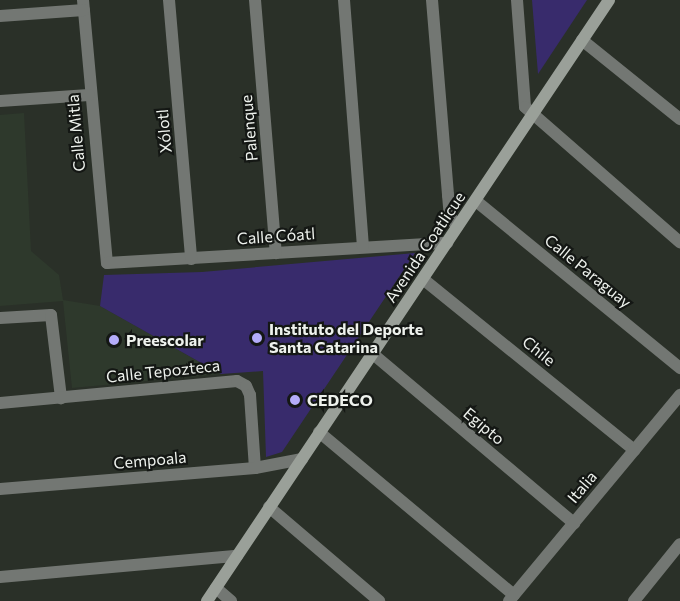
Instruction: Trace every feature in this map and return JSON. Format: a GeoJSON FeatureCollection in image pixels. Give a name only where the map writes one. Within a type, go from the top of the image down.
{"type":"FeatureCollection","features":[{"type":"Feature","properties":{"kind":"street","name":"Xólotl"},"geometry":{"type":"LineString","coordinates":[[169,0],[191,259]]}},
{"type":"Feature","properties":{"kind":"street","name":"Palenque"},"geometry":{"type":"LineString","coordinates":[[255,0],[276,253]]}},
{"type":"Feature","properties":{"kind":"street"},"geometry":{"type":"LineString","coordinates":[[344,0],[363,246]]}},
{"type":"Feature","properties":{"kind":"street"},"geometry":{"type":"LineString","coordinates":[[432,0],[450,216],[457,227]]}},
{"type":"Feature","properties":{"kind":"street"},"geometry":{"type":"LineString","coordinates":[[517,0],[522,95],[532,117],[680,242]]}},
{"type":"Feature","properties":{"kind":"street","name":"Avenida Coatlicue"},"geometry":{"type":"LineString","coordinates":[[207,601],[609,0]]}},
{"type":"Feature","properties":{"kind":"street"},"geometry":{"type":"LineString","coordinates":[[0,16],[84,5]]}},
{"type":"Feature","properties":{"kind":"street","name":"Calle Mitla"},"geometry":{"type":"LineString","coordinates":[[84,5],[89,95],[107,263]]}},
{"type":"Feature","properties":{"kind":"street"},"geometry":{"type":"LineString","coordinates":[[582,40],[680,120]]}},
{"type":"Feature","properties":{"kind":"street"},"geometry":{"type":"LineString","coordinates":[[0,101],[89,95]]}},
{"type":"Feature","properties":{"kind":"street","name":"Calle Paraguay"},"geometry":{"type":"LineString","coordinates":[[476,201],[680,368]]}},
{"type":"Feature","properties":{"kind":"street","name":"Calle Cóatl"},"geometry":{"type":"LineString","coordinates":[[107,263],[363,246],[447,243]]}},
{"type":"Feature","properties":{"kind":"street","name":"Chile"},"geometry":{"type":"LineString","coordinates":[[423,279],[634,450]]}},
{"type":"Feature","properties":{"kind":"street"},"geometry":{"type":"LineString","coordinates":[[0,318],[51,315],[61,398]]}},
{"type":"Feature","properties":{"kind":"street","name":"Egipto"},"geometry":{"type":"LineString","coordinates":[[373,354],[573,523]]}},
{"type":"Feature","properties":{"kind":"street","name":"Calle Tepozteca"},"geometry":{"type":"LineString","coordinates":[[0,403],[224,380],[242,383],[250,395],[255,468]]}},
{"type":"Feature","properties":{"kind":"street","name":"Italia"},"geometry":{"type":"LineString","coordinates":[[512,598],[680,395]]}},
{"type":"Feature","properties":{"kind":"street"},"geometry":{"type":"LineString","coordinates":[[320,432],[512,598]]}},
{"type":"Feature","properties":{"kind":"street","name":"Cempoala"},"geometry":{"type":"LineString","coordinates":[[0,489],[255,468],[302,459]]}},
{"type":"Feature","properties":{"kind":"street"},"geometry":{"type":"LineString","coordinates":[[269,507],[379,601]]}},
{"type":"Feature","properties":{"kind":"street"},"geometry":{"type":"LineString","coordinates":[[634,601],[680,544]]}},
{"type":"Feature","properties":{"kind":"street"},"geometry":{"type":"LineString","coordinates":[[0,577],[237,556]]}},
{"type":"Feature","properties":{"kind":"street"},"geometry":{"type":"LineString","coordinates":[[216,588],[231,601]]}},
{"type":"Feature","properties":{"kind":"shaded area"},"geometry":{"type":"Polygon","coordinates":[[[532,0],[587,0],[538,74],[532,0]]]}},
{"type":"Feature","properties":{"kind":"shaded area"},"geometry":{"type":"Polygon","coordinates":[[[24,113],[31,251],[59,275],[63,300],[100,306],[221,374],[72,388],[63,301],[0,306],[0,115],[24,113]]]}},
{"type":"Feature","properties":{"kind":"shaded area","name":"Instituto del Deporte Santa Catarina"},"geometry":{"type":"Polygon","coordinates":[[[415,253],[282,452],[266,457],[263,371],[221,374],[100,306],[104,275],[202,272],[415,253]]]}},
{"type":"Feature","properties":{"kind":"place","name":"Instituto del Deporte Santa Catarina"},"geometry":{"type":"Point","coordinates":[257,338]}},
{"type":"Feature","properties":{"kind":"place","name":"Preescolar"},"geometry":{"type":"Point","coordinates":[114,340]}},
{"type":"Feature","properties":{"kind":"place","name":"CEDECO"},"geometry":{"type":"Point","coordinates":[295,400]}}]}
